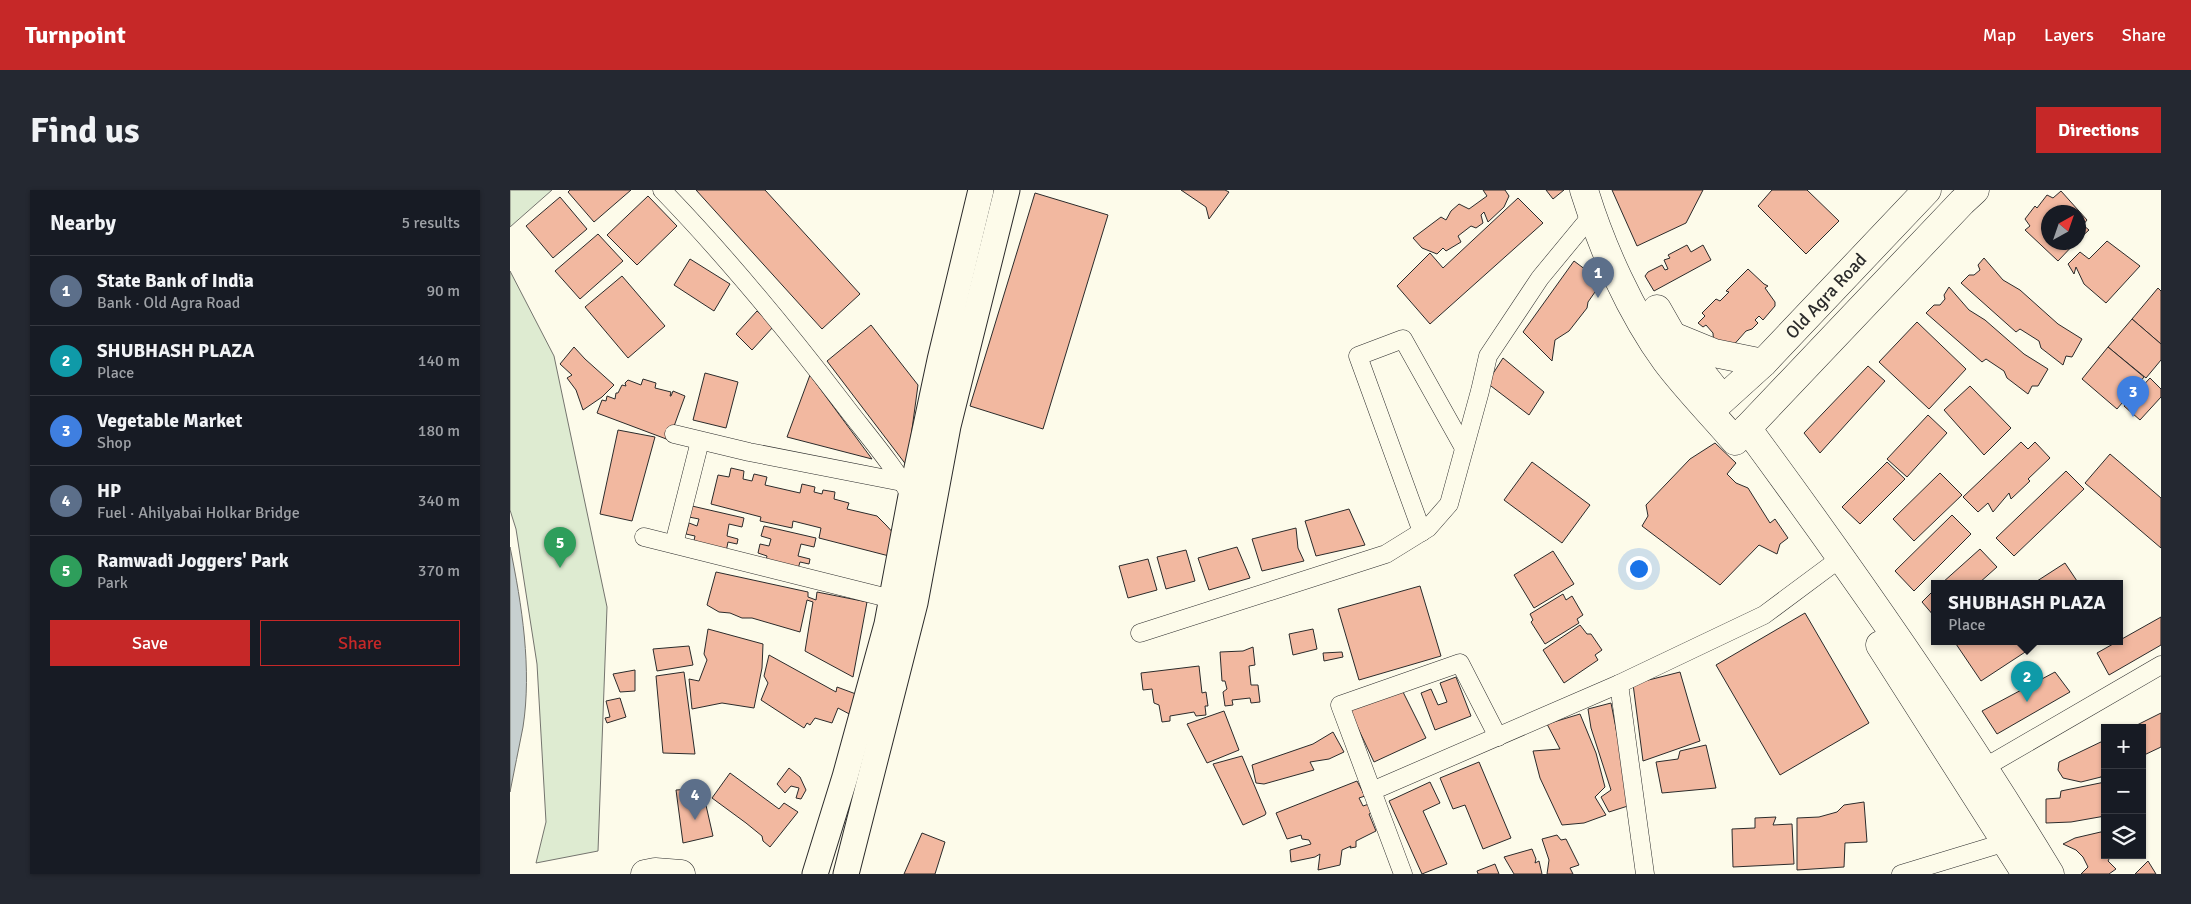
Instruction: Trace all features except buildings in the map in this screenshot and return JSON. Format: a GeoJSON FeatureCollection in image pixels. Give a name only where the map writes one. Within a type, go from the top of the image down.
{"type":"FeatureCollection","features":[{"type":"Feature","properties":{"kind":"main road","name":"Old Agra Road"},"geometry":{"type":"LineString","coordinates":[[1716,405],[1763,363],[1927,190]]}},
{"type":"Feature","properties":{"kind":"main road"},"geometry":{"type":"LineString","coordinates":[[1741,435],[1975,190]]}},
{"type":"Feature","properties":{"kind":"main road"},"geometry":{"type":"LineString","coordinates":[[1591,198],[1628,297],[1666,360],[1716,405]]}},
{"type":"Feature","properties":{"kind":"main road"},"geometry":{"type":"LineString","coordinates":[[1591,198],[1673,337],[1716,405],[1741,435],[1835,563],[2017,839],[2050,874]]}},
{"type":"Feature","properties":{"kind":"main road"},"geometry":{"type":"LineString","coordinates":[[1673,337],[1714,353],[1763,363]]}},
{"type":"Feature","properties":{"kind":"main road"},"geometry":{"type":"LineString","coordinates":[[2017,839],[2026,874]]}},
{"type":"Feature","properties":{"kind":"street"},"geometry":{"type":"LineString","coordinates":[[662,190],[757,297],[817,370],[906,489],[930,530]]}},
{"type":"Feature","properties":{"kind":"street"},"geometry":{"type":"LineString","coordinates":[[815,874],[845,777],[892,599],[906,489],[940,360],[981,190]]}},
{"type":"Feature","properties":{"kind":"street"},"geometry":{"type":"LineString","coordinates":[[846,874],[915,603],[948,426],[1007,190]]}},
{"type":"Feature","properties":{"kind":"street"},"geometry":{"type":"LineString","coordinates":[[1140,633],[1386,554],[1428,528],[1449,504],[1488,356],[1591,198]]}},
{"type":"Feature","properties":{"kind":"street"},"geometry":{"type":"LineString","coordinates":[[1422,532],[1358,356],[1403,338],[1464,448]]}},
{"type":"Feature","properties":{"kind":"street"},"geometry":{"type":"LineString","coordinates":[[674,434],[906,489]]}},
{"type":"Feature","properties":{"kind":"street"},"geometry":{"type":"LineString","coordinates":[[674,544],[700,441]]}},
{"type":"Feature","properties":{"kind":"street"},"geometry":{"type":"LineString","coordinates":[[644,537],[892,599]]}},
{"type":"Feature","properties":{"kind":"street"},"geometry":{"type":"LineString","coordinates":[[1372,791],[1619,684],[1764,615],[1835,563]]}},
{"type":"Feature","properties":{"kind":"street"},"geometry":{"type":"LineString","coordinates":[[1403,874],[1340,705],[1460,662],[1498,737]]}},
{"type":"Feature","properties":{"kind":"street"},"geometry":{"type":"LineString","coordinates":[[1975,773],[2161,665]]}},
{"type":"Feature","properties":{"kind":"street"},"geometry":{"type":"LineString","coordinates":[[1619,684],[1645,874]]}},
{"type":"Feature","properties":{"kind":"street"},"geometry":{"type":"LineString","coordinates":[[1901,874],[2017,839]]}},
{"type":"Feature","properties":{"kind":"green space"},"geometry":{"type":"Polygon","coordinates":[[[510,190],[552,190],[510,227],[510,190]]]}},
{"type":"Feature","properties":{"kind":"green space"},"geometry":{"type":"Polygon","coordinates":[[[510,271],[554,356],[607,607],[598,851],[536,863],[546,822],[537,664],[516,529],[510,510],[510,271]]]}},
{"type":"Feature","properties":{"kind":"shaded area"},"geometry":{"type":"Polygon","coordinates":[[[510,547],[522,614],[526,660],[526,705],[510,792],[510,547]]]}},
{"type":"Feature","properties":{"kind":"place","name":"State Bank of India"},"geometry":{"type":"Point","coordinates":[1598,298]}},
{"type":"Feature","properties":{"kind":"place","name":"Vegetable Market"},"geometry":{"type":"Point","coordinates":[2133,417]}},
{"type":"Feature","properties":{"kind":"place","name":"Ramwadi Joggers' Park"},"geometry":{"type":"Point","coordinates":[560,568]}},
{"type":"Feature","properties":{"kind":"place","name":"SHUBHASH PLAZA"},"geometry":{"type":"Point","coordinates":[2027,702]}},
{"type":"Feature","properties":{"kind":"place","name":"HP"},"geometry":{"type":"Point","coordinates":[695,820]}}]}
